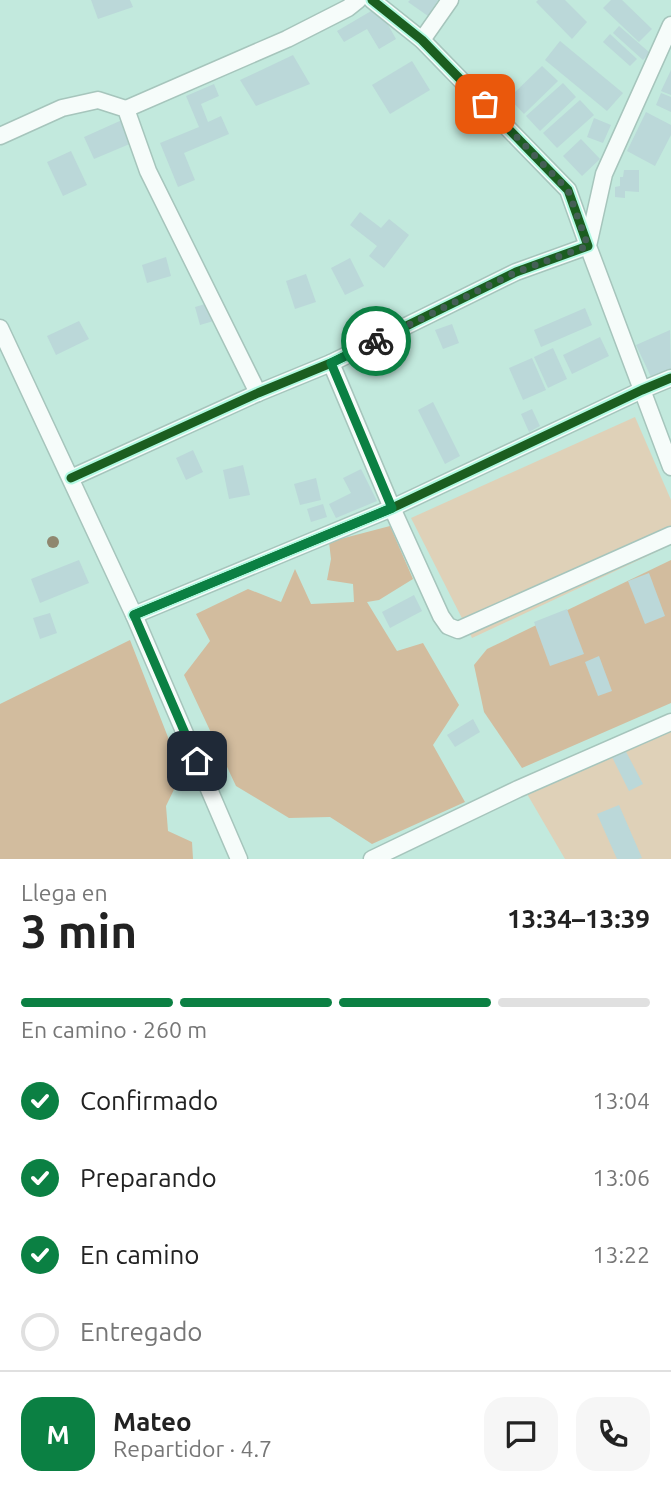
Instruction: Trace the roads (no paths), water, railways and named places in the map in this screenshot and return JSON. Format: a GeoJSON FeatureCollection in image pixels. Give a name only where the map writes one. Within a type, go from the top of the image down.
{"type":"FeatureCollection","features":[{"type":"Feature","properties":{"kind":"street"},"geometry":{"type":"LineString","coordinates":[[0,136],[62,108],[98,100],[125,109],[287,39],[348,8],[358,0]]}},
{"type":"Feature","properties":{"kind":"street"},"geometry":{"type":"LineString","coordinates":[[372,0],[422,40],[568,190],[671,467]]}},
{"type":"Feature","properties":{"kind":"street"},"geometry":{"type":"LineString","coordinates":[[422,40],[450,0]]}},
{"type":"Feature","properties":{"kind":"street"},"geometry":{"type":"LineString","coordinates":[[588,246],[604,174],[671,25]]}},
{"type":"Feature","properties":{"kind":"street"},"geometry":{"type":"LineString","coordinates":[[125,109],[148,171],[258,393]]}},
{"type":"Feature","properties":{"kind":"street"},"geometry":{"type":"LineString","coordinates":[[71,478],[331,363],[516,272],[588,246]]}},
{"type":"Feature","properties":{"kind":"street"},"geometry":{"type":"LineString","coordinates":[[0,328],[134,615],[239,859]]}},
{"type":"Feature","properties":{"kind":"street"},"geometry":{"type":"LineString","coordinates":[[331,363],[392,508],[448,626],[458,630],[671,535]]}},
{"type":"Feature","properties":{"kind":"street"},"geometry":{"type":"LineString","coordinates":[[134,615],[392,508],[671,378]]}},
{"type":"Feature","properties":{"kind":"street"},"geometry":{"type":"LineString","coordinates":[[372,859],[518,789],[671,722]]}}]}
